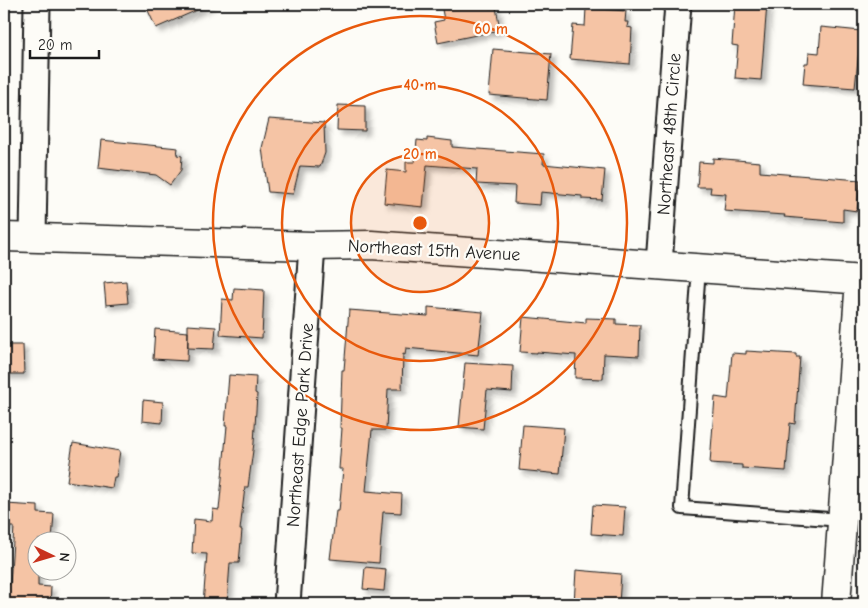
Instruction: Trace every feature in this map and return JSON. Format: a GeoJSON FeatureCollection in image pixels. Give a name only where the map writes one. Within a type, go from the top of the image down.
{"type":"FeatureCollection","features":[{"type":"Feature","properties":{"kind":"street"},"geometry":{"type":"LineString","coordinates":[[33,237],[37,4]]}},
{"type":"Feature","properties":{"kind":"street","name":"Northeast 48th Circle"},"geometry":{"type":"LineString","coordinates":[[659,264],[678,4]]}},
{"type":"Feature","properties":{"kind":"street","name":"Northeast 15th Avenue"},"geometry":{"type":"LineString","coordinates":[[4,237],[312,246],[371,245],[659,264],[862,280]]}},
{"type":"Feature","properties":{"kind":"street","name":"Northeast Edge Park Drive"},"geometry":{"type":"LineString","coordinates":[[287,604],[312,246]]}},
{"type":"Feature","properties":{"kind":"street"},"geometry":{"type":"LineString","coordinates":[[836,604],[862,280]]}},
{"type":"Feature","properties":{"kind":"lane"},"geometry":{"type":"LineString","coordinates":[[699,267],[682,508],[842,520]]}},
{"type":"Feature","properties":{"kind":"building"},"geometry":{"type":"Polygon","coordinates":[[[145,4],[211,4],[156,28],[145,4]]]}},
{"type":"Feature","properties":{"kind":"building"},"geometry":{"type":"Polygon","coordinates":[[[441,4],[489,4],[490,8],[496,7],[500,30],[438,43],[434,22],[444,20],[441,4]]]}},
{"type":"Feature","properties":{"kind":"building"},"geometry":{"type":"Polygon","coordinates":[[[735,4],[767,4],[761,80],[735,78],[738,46],[732,45],[735,4]]]}},
{"type":"Feature","properties":{"kind":"building"},"geometry":{"type":"Polygon","coordinates":[[[586,8],[626,11],[625,22],[628,22],[627,27],[632,28],[630,64],[570,59],[573,25],[585,26],[586,8]]]}},
{"type":"Feature","properties":{"kind":"building"},"geometry":{"type":"Polygon","coordinates":[[[821,27],[861,31],[855,88],[803,84],[805,63],[808,63],[809,52],[819,53],[821,27]]]}},
{"type":"Feature","properties":{"kind":"building"},"geometry":{"type":"Polygon","coordinates":[[[493,49],[551,54],[547,100],[489,95],[493,49]]]}},
{"type":"Feature","properties":{"kind":"building"},"geometry":{"type":"Polygon","coordinates":[[[338,105],[365,106],[365,131],[337,130],[338,105]]]}},
{"type":"Feature","properties":{"kind":"building"},"geometry":{"type":"Polygon","coordinates":[[[269,119],[324,123],[325,153],[320,167],[300,166],[293,194],[268,192],[262,148],[269,119]]]}},
{"type":"Feature","properties":{"kind":"building"},"geometry":{"type":"Polygon","coordinates":[[[427,138],[452,141],[452,147],[544,154],[543,164],[605,170],[602,200],[582,199],[582,196],[541,192],[540,205],[514,203],[515,186],[476,184],[477,169],[427,165],[423,207],[384,203],[387,170],[406,172],[406,162],[415,162],[417,140],[427,141],[427,138]]]}},
{"type":"Feature","properties":{"kind":"building"},"geometry":{"type":"Polygon","coordinates":[[[101,140],[178,148],[177,155],[182,156],[181,170],[170,185],[156,175],[98,168],[101,140]]]}},
{"type":"Feature","properties":{"kind":"building"},"geometry":{"type":"Polygon","coordinates":[[[713,158],[760,162],[760,172],[860,180],[857,211],[843,209],[843,222],[784,217],[785,215],[724,211],[726,194],[710,193],[711,187],[697,187],[699,162],[713,163],[713,158]]]}},
{"type":"Feature","properties":{"kind":"building"},"geometry":{"type":"Polygon","coordinates":[[[126,281],[128,303],[106,305],[104,283],[126,281]]]}},
{"type":"Feature","properties":{"kind":"building"},"geometry":{"type":"Polygon","coordinates":[[[234,288],[264,290],[262,338],[220,335],[222,299],[233,300],[234,288]]]}},
{"type":"Feature","properties":{"kind":"building"},"geometry":{"type":"Polygon","coordinates":[[[428,307],[483,312],[478,355],[406,348],[405,355],[403,354],[402,389],[388,389],[386,430],[372,430],[366,491],[402,494],[401,513],[383,512],[379,563],[330,559],[336,511],[339,511],[343,469],[339,469],[342,428],[340,428],[342,370],[344,370],[349,310],[428,316],[428,307]]]}},
{"type":"Feature","properties":{"kind":"building"},"geometry":{"type":"Polygon","coordinates":[[[523,317],[586,323],[586,318],[616,319],[616,324],[640,325],[639,356],[604,354],[603,379],[575,378],[576,355],[520,352],[523,317]]]}},
{"type":"Feature","properties":{"kind":"building"},"geometry":{"type":"Polygon","coordinates":[[[188,325],[216,327],[214,349],[188,348],[188,325]]]}},
{"type":"Feature","properties":{"kind":"building"},"geometry":{"type":"Polygon","coordinates":[[[155,329],[188,332],[187,361],[153,359],[155,329]]]}},
{"type":"Feature","properties":{"kind":"building"},"geometry":{"type":"Polygon","coordinates":[[[4,345],[23,345],[24,374],[4,374],[4,345]]]}},
{"type":"Feature","properties":{"kind":"building"},"geometry":{"type":"Polygon","coordinates":[[[746,351],[796,354],[796,357],[800,357],[795,424],[790,423],[786,471],[742,468],[742,465],[710,463],[715,397],[728,399],[732,353],[746,354],[746,351]]]}},
{"type":"Feature","properties":{"kind":"building"},"geometry":{"type":"Polygon","coordinates":[[[465,363],[513,366],[512,392],[487,390],[483,429],[459,427],[465,363]]]}},
{"type":"Feature","properties":{"kind":"building"},"geometry":{"type":"Polygon","coordinates":[[[229,375],[256,377],[255,393],[257,394],[254,443],[248,487],[245,487],[240,530],[242,530],[239,563],[230,563],[227,604],[203,604],[207,554],[192,553],[194,519],[212,521],[213,509],[219,510],[227,426],[225,426],[229,375]]]}},
{"type":"Feature","properties":{"kind":"building"},"geometry":{"type":"Polygon","coordinates":[[[143,400],[163,402],[162,423],[142,421],[143,400]]]}},
{"type":"Feature","properties":{"kind":"building"},"geometry":{"type":"Polygon","coordinates":[[[523,425],[564,428],[560,474],[519,470],[523,425]]]}},
{"type":"Feature","properties":{"kind":"building"},"geometry":{"type":"Polygon","coordinates":[[[73,443],[120,451],[116,477],[114,477],[112,488],[67,481],[73,443]]]}},
{"type":"Feature","properties":{"kind":"building"},"geometry":{"type":"Polygon","coordinates":[[[6,504],[38,506],[38,513],[54,514],[53,530],[28,530],[28,580],[38,580],[38,586],[51,587],[50,604],[4,604],[6,584],[10,584],[14,527],[5,527],[6,504]]]}},
{"type":"Feature","properties":{"kind":"building"},"geometry":{"type":"Polygon","coordinates":[[[593,505],[625,507],[623,536],[591,534],[593,505]]]}},
{"type":"Feature","properties":{"kind":"building"},"geometry":{"type":"Polygon","coordinates":[[[365,567],[386,569],[384,591],[363,589],[365,567]]]}},
{"type":"Feature","properties":{"kind":"building"},"geometry":{"type":"Polygon","coordinates":[[[576,570],[621,574],[619,604],[574,604],[576,570]]]}}]}
